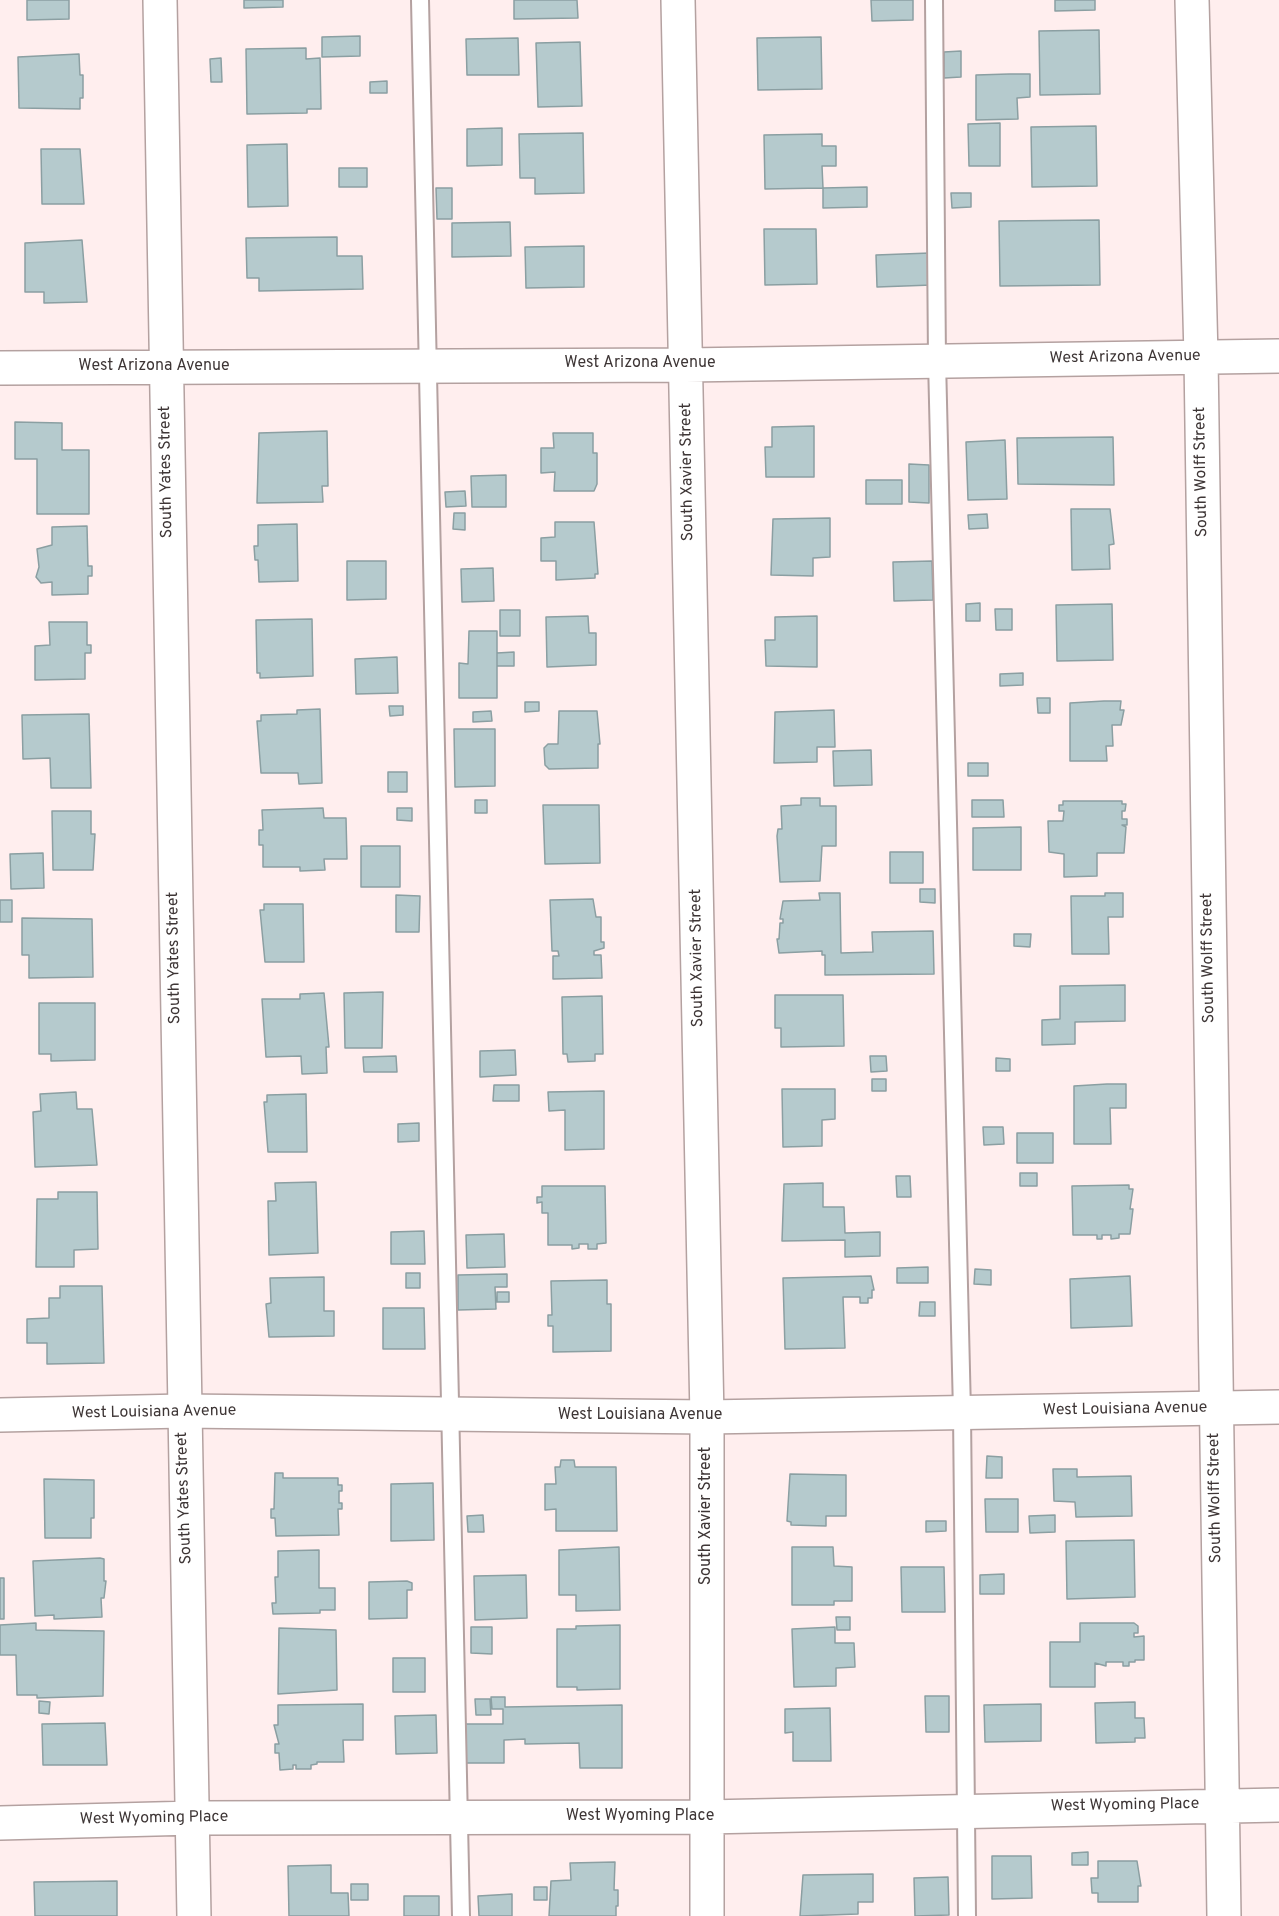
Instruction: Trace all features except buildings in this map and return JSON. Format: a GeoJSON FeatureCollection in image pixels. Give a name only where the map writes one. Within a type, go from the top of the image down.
{"type":"FeatureCollection","features":[{"type":"Feature","properties":{"kind":"street","name":"South Yates Street"},"geometry":{"type":"LineString","coordinates":[[160,0],[183,1411],[194,1818],[194,1916]]}},
{"type":"Feature","properties":{"kind":"street","name":"South Xavier Street"},"geometry":{"type":"LineString","coordinates":[[678,0],[707,1417],[707,1916]]}},
{"type":"Feature","properties":{"kind":"street","name":"South Wolff Street"},"geometry":{"type":"LineString","coordinates":[[1192,0],[1201,357],[1224,1916]]}},
{"type":"Feature","properties":{"kind":"street","name":"West Arizona Avenue"},"geometry":{"type":"LineString","coordinates":[[0,368],[686,364],[1279,356]]}},
{"type":"Feature","properties":{"kind":"street","name":"West Louisiana Avenue"},"geometry":{"type":"LineString","coordinates":[[0,1416],[183,1411],[707,1417],[1279,1407]]}},
{"type":"Feature","properties":{"kind":"street","name":"West Wyoming Place"},"geometry":{"type":"LineString","coordinates":[[0,1823],[194,1818],[706,1817],[1222,1804],[1279,1805]]}},
{"type":"Feature","properties":{"kind":"lane"},"geometry":{"type":"LineString","coordinates":[[420,0],[460,1916]]}},
{"type":"Feature","properties":{"kind":"lane"},"geometry":{"type":"LineString","coordinates":[[934,0],[936,360],[962,1412],[967,1916]]}}]}
